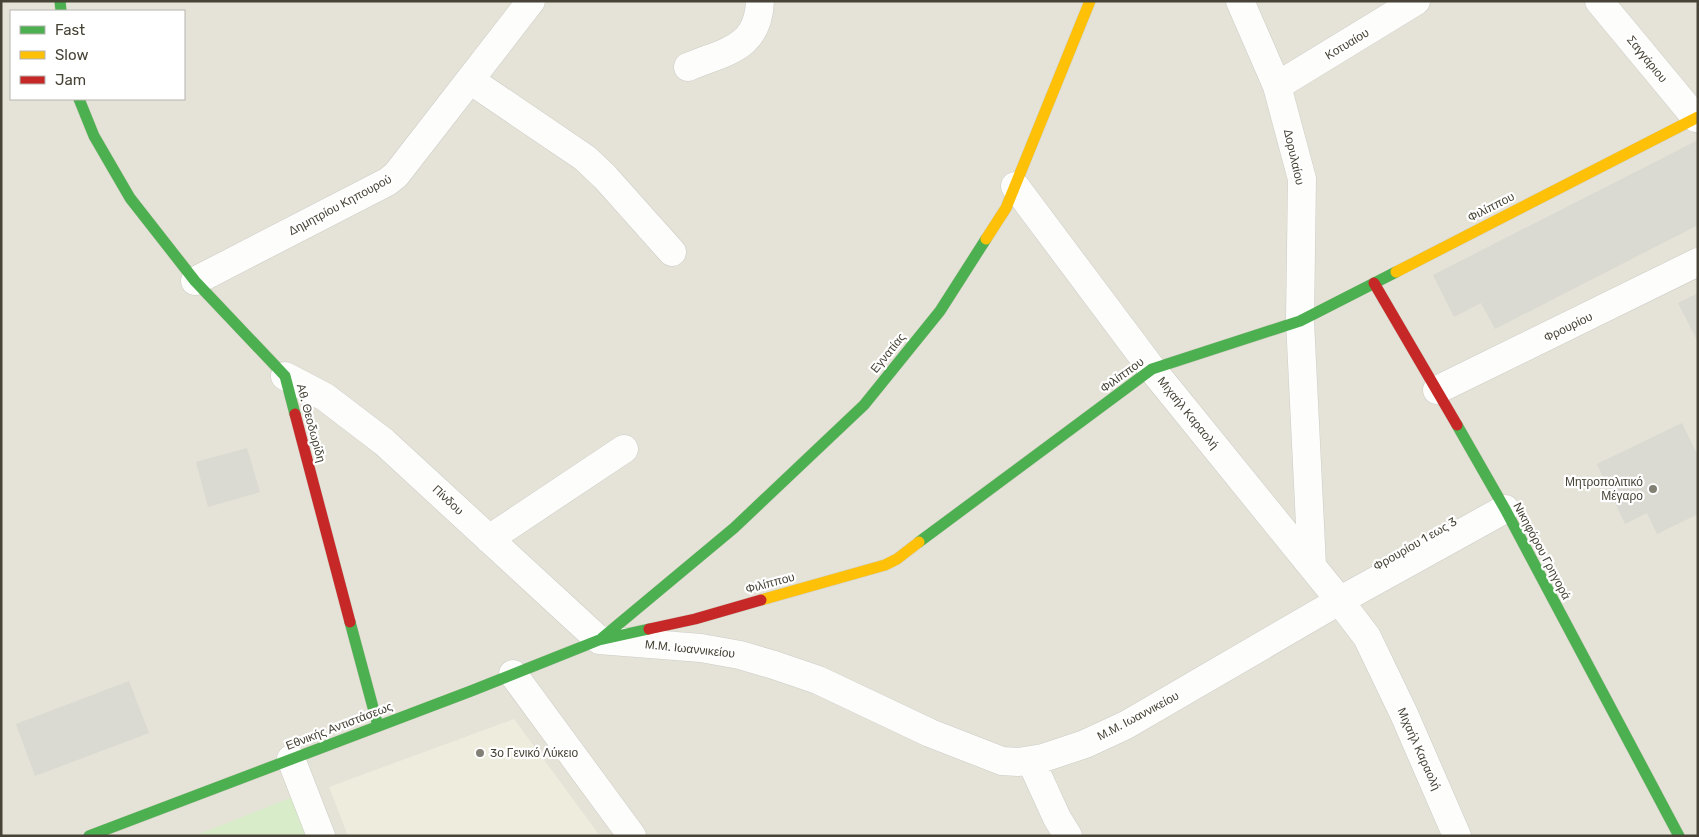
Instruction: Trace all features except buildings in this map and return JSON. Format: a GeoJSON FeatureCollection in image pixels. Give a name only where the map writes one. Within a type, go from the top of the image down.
{"type":"FeatureCollection","features":[{"type":"Feature","properties":{"kind":"street","name":"Δημητρίου Κηπουρού"},"geometry":{"type":"LineString","coordinates":[[195,281],[391,179],[400,171],[531,1]]}},
{"type":"Feature","properties":{"kind":"street"},"geometry":{"type":"LineString","coordinates":[[688,68],[743,43],[755,30],[760,1]]}},
{"type":"Feature","properties":{"kind":"street","name":"Εγνατίας"},"geometry":{"type":"LineString","coordinates":[[599,640],[734,528],[864,405],[940,311],[1006,208],[1090,1]]}},
{"type":"Feature","properties":{"kind":"street","name":"Δορυλαίου"},"geometry":{"type":"LineString","coordinates":[[1240,1],[1277,86],[1302,179],[1300,321]]}},
{"type":"Feature","properties":{"kind":"street","name":"Κοτυαίου"},"geometry":{"type":"LineString","coordinates":[[1277,86],[1416,1]]}},
{"type":"Feature","properties":{"kind":"street","name":"Σαγγάριου"},"geometry":{"type":"LineString","coordinates":[[1605,4],[1697,118]]}},
{"type":"Feature","properties":{"kind":"street"},"geometry":{"type":"LineString","coordinates":[[470,80],[585,158],[605,177],[672,252]]}},
{"type":"Feature","properties":{"kind":"street","name":"Αθ. Θεοδωρίδη"},"geometry":{"type":"LineString","coordinates":[[79,100],[94,136],[130,198],[195,281],[285,376],[378,726]]}},
{"type":"Feature","properties":{"kind":"street","name":"Φιλίππου"},"geometry":{"type":"LineString","coordinates":[[599,640],[695,618],[891,562],[1152,369],[1300,321],[1697,118]]}},
{"type":"Feature","properties":{"kind":"street","name":"Μιχαήλ Καραολή"},"geometry":{"type":"LineString","coordinates":[[1015,186],[1152,369],[1312,566],[1367,637],[1404,714],[1457,836]]}},
{"type":"Feature","properties":{"kind":"street","name":"Φρουρίου"},"geometry":{"type":"LineString","coordinates":[[1437,390],[1698,262]]}},
{"type":"Feature","properties":{"kind":"street","name":"Νικηφόρου Γρηγορά"},"geometry":{"type":"LineString","coordinates":[[1374,283],[1501,503],[1679,836]]}},
{"type":"Feature","properties":{"kind":"street"},"geometry":{"type":"LineString","coordinates":[[1300,321],[1312,566]]}},
{"type":"Feature","properties":{"kind":"street","name":"Πίνδου"},"geometry":{"type":"LineString","coordinates":[[285,376],[325,397],[384,442],[599,640]]}},
{"type":"Feature","properties":{"kind":"street"},"geometry":{"type":"LineString","coordinates":[[490,539],[624,449]]}},
{"type":"Feature","properties":{"kind":"street","name":"Φρουρίου 1 εως 3"},"geometry":{"type":"LineString","coordinates":[[1335,596],[1501,503]]}},
{"type":"Feature","properties":{"kind":"street","name":"Μ.Μ. Ιωαννικείου"},"geometry":{"type":"LineString","coordinates":[[599,640],[702,648],[740,655],[818,680],[930,733],[978,753],[1002,761],[1018,762],[1031,761],[1085,744],[1126,725],[1335,596]]}},
{"type":"Feature","properties":{"kind":"street","name":"Εθνικής Αντιστάσεως"},"geometry":{"type":"LineString","coordinates":[[89,836],[599,640]]}},
{"type":"Feature","properties":{"kind":"street"},"geometry":{"type":"LineString","coordinates":[[513,674],[632,836]]}},
{"type":"Feature","properties":{"kind":"street"},"geometry":{"type":"LineString","coordinates":[[291,759],[321,836]]}},
{"type":"Feature","properties":{"kind":"street"},"geometry":{"type":"LineString","coordinates":[[1031,761],[1057,818],[1068,836]]}},
{"type":"Feature","properties":{"kind":"shaded area"},"geometry":{"type":"Polygon","coordinates":[[[1,1],[1698,1],[1698,836],[1,836],[1,1]]]}},
{"type":"Feature","properties":{"kind":"shaded area","name":"3ο Γενικό Λύκειο"},"geometry":{"type":"Polygon","coordinates":[[[514,719],[600,836],[348,836],[329,787],[514,719]]]}},
{"type":"Feature","properties":{"kind":"green space"},"geometry":{"type":"Polygon","coordinates":[[[308,791],[314,836],[194,836],[308,791]]]}},
{"type":"Feature","properties":{"kind":"traffic: fast"},"geometry":{"type":"LineString","coordinates":[[60,1],[61,10]]}},
{"type":"Feature","properties":{"kind":"traffic: fast"},"geometry":{"type":"LineString","coordinates":[[79,100],[94,136],[130,198],[195,281],[285,376],[295,414]]}},
{"type":"Feature","properties":{"kind":"traffic: fast"},"geometry":{"type":"LineString","coordinates":[[602,638],[734,528],[864,405],[940,311],[986,239]]}},
{"type":"Feature","properties":{"kind":"traffic: fast"},"geometry":{"type":"LineString","coordinates":[[919,542],[1152,369],[1300,321],[1396,272]]}},
{"type":"Feature","properties":{"kind":"traffic: fast"},"geometry":{"type":"LineString","coordinates":[[1457,425],[1505,509],[1679,836]]}},
{"type":"Feature","properties":{"kind":"traffic: fast"},"geometry":{"type":"LineString","coordinates":[[350,622],[378,726]]}},
{"type":"Feature","properties":{"kind":"traffic: fast"},"geometry":{"type":"LineString","coordinates":[[89,836],[471,691],[599,640],[649,629]]}},
{"type":"Feature","properties":{"kind":"traffic: slow"},"geometry":{"type":"LineString","coordinates":[[986,239],[1006,208],[1090,1]]}},
{"type":"Feature","properties":{"kind":"traffic: slow"},"geometry":{"type":"LineString","coordinates":[[1396,272],[1698,117]]}},
{"type":"Feature","properties":{"kind":"traffic: slow"},"geometry":{"type":"LineString","coordinates":[[761,600],[885,565],[897,559],[919,542]]}},
{"type":"Feature","properties":{"kind":"traffic: jam"},"geometry":{"type":"LineString","coordinates":[[1374,283],[1457,425]]}},
{"type":"Feature","properties":{"kind":"traffic: jam"},"geometry":{"type":"LineString","coordinates":[[295,414],[350,622]]}},
{"type":"Feature","properties":{"kind":"traffic: jam"},"geometry":{"type":"LineString","coordinates":[[649,629],[695,619],[761,600]]}},
{"type":"Feature","properties":{"kind":"place","name":"Μητροπολιτικό Μέγαρο"},"geometry":{"type":"Point","coordinates":[1653,489]}},
{"type":"Feature","properties":{"kind":"place","name":"3ο Γενικό Λύκειο"},"geometry":{"type":"Point","coordinates":[480,753]}}]}
